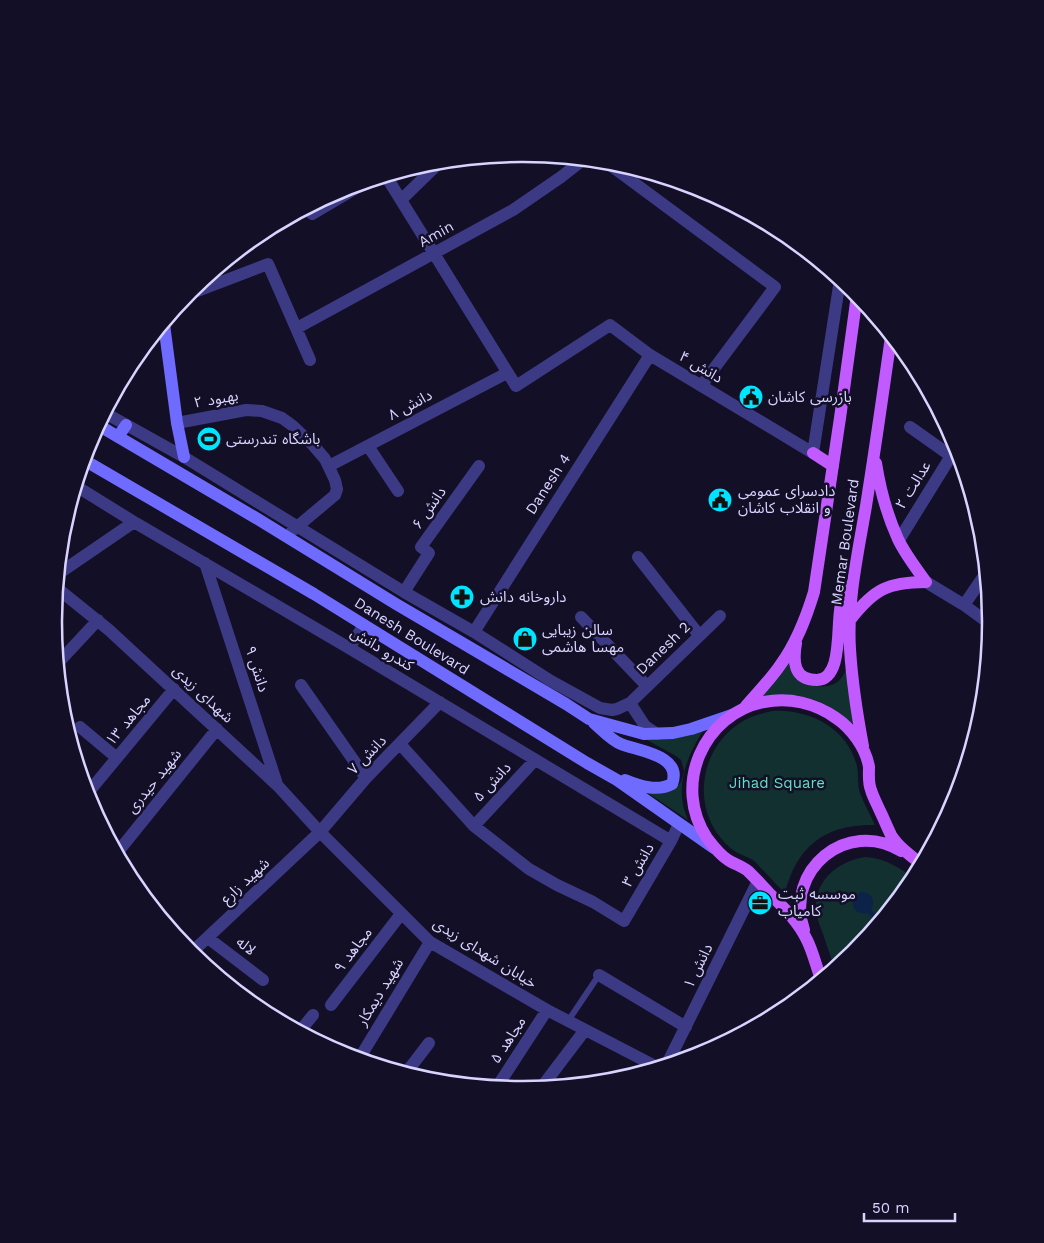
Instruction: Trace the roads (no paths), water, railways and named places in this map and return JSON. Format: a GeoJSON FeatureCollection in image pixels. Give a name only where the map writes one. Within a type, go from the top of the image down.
{"type":"FeatureCollection","features":[{"type":"Feature","properties":{"kind":"main road","name":"Memar Boulevard"},"geometry":{"type":"LineString","coordinates":[[744,708],[780,666],[798,636],[814,592],[855,306]]}},
{"type":"Feature","properties":{"kind":"main road"},"geometry":{"type":"LineString","coordinates":[[165,333],[177,423],[184,457]]}},
{"type":"Feature","properties":{"kind":"main road","name":"Memar Boulevard"},"geometry":{"type":"LineString","coordinates":[[863,751],[850,648],[850,620],[853,583],[875,453],[890,346]]}},
{"type":"Feature","properties":{"kind":"main road"},"geometry":{"type":"LineString","coordinates":[[118,437],[126,425]]}},
{"type":"Feature","properties":{"kind":"main road","name":"Danesh Boulevard"},"geometry":{"type":"LineString","coordinates":[[105,429],[287,536],[396,604],[589,719],[644,734],[658,734],[691,729],[732,715]]}},
{"type":"Feature","properties":{"kind":"main road"},"geometry":{"type":"LineString","coordinates":[[813,453],[833,466]]}},
{"type":"Feature","properties":{"kind":"main road"},"geometry":{"type":"LineString","coordinates":[[875,453],[886,509],[899,540],[926,582]]}},
{"type":"Feature","properties":{"kind":"main road","name":"Danesh Boulevard"},"geometry":{"type":"LineString","coordinates":[[91,464],[306,589],[617,780],[716,849]]}},
{"type":"Feature","properties":{"kind":"main road"},"geometry":{"type":"LineString","coordinates":[[850,620],[872,595],[892,584],[926,582]]}},
{"type":"Feature","properties":{"kind":"main road"},"geometry":{"type":"LineString","coordinates":[[798,636],[794,662],[795,668],[809,679],[818,680],[825,677],[834,667],[842,601],[853,583]]}},
{"type":"Feature","properties":{"kind":"main road"},"geometry":{"type":"LineString","coordinates":[[808,940],[791,915],[746,869],[727,860],[716,849],[700,826],[693,800],[692,785],[694,772],[704,745],[721,723],[744,708],[757,703],[778,700],[799,701],[813,705],[837,718],[848,728],[863,751],[868,765],[870,788],[892,836],[915,858]]}},
{"type":"Feature","properties":{"kind":"main road"},"geometry":{"type":"LineString","coordinates":[[589,719],[619,744],[660,757],[669,763],[674,779],[672,784],[666,787],[652,788],[632,783],[600,770]]}},
{"type":"Feature","properties":{"kind":"main road"},"geometry":{"type":"LineString","coordinates":[[819,972],[801,920],[800,905],[802,891],[815,865],[826,854],[837,847],[851,842],[865,841],[880,842],[894,846],[915,859]]}},
{"type":"Feature","properties":{"kind":"street","name":"Amin"},"geometry":{"type":"LineString","coordinates":[[297,328],[513,210],[576,165]]}},
{"type":"Feature","properties":{"kind":"street"},"geometry":{"type":"LineString","coordinates":[[401,200],[430,171]]}},
{"type":"Feature","properties":{"kind":"street"},"geometry":{"type":"LineString","coordinates":[[621,173],[775,287],[701,386]]}},
{"type":"Feature","properties":{"kind":"street"},"geometry":{"type":"LineString","coordinates":[[390,182],[507,373]]}},
{"type":"Feature","properties":{"kind":"street"},"geometry":{"type":"LineString","coordinates":[[312,214],[325,206]]}},
{"type":"Feature","properties":{"kind":"street"},"geometry":{"type":"LineString","coordinates":[[207,287],[268,264],[310,360]]}},
{"type":"Feature","properties":{"kind":"street"},"geometry":{"type":"LineString","coordinates":[[813,453],[839,289]]}},
{"type":"Feature","properties":{"kind":"street","name":"دانش ۴"},"geometry":{"type":"LineString","coordinates":[[507,373],[516,386],[610,325],[650,355],[813,453]]}},
{"type":"Feature","properties":{"kind":"street","name":"Danesh 4"},"geometry":{"type":"LineString","coordinates":[[474,632],[650,355]]}},
{"type":"Feature","properties":{"kind":"street","name":"دانش ۸"},"geometry":{"type":"LineString","coordinates":[[329,466],[507,373]]}},
{"type":"Feature","properties":{"kind":"street","name":"بهبود ۲"},"geometry":{"type":"LineString","coordinates":[[177,423],[246,410],[262,411],[282,418],[293,426],[313,445],[329,466]]}},
{"type":"Feature","properties":{"kind":"street"},"geometry":{"type":"LineString","coordinates":[[111,416],[184,457],[404,592],[474,632],[551,681],[606,710],[617,709],[630,703],[645,726],[658,734]]}},
{"type":"Feature","properties":{"kind":"street"},"geometry":{"type":"LineString","coordinates":[[910,427],[948,449]]}},
{"type":"Feature","properties":{"kind":"street"},"geometry":{"type":"LineString","coordinates":[[368,446],[398,491]]}},
{"type":"Feature","properties":{"kind":"street","name":"عدالت ۲"},"geometry":{"type":"LineString","coordinates":[[899,540],[951,456]]}},
{"type":"Feature","properties":{"kind":"street"},"geometry":{"type":"LineString","coordinates":[[287,536],[335,495],[338,488],[329,466]]}},
{"type":"Feature","properties":{"kind":"street","name":"دانش ۶"},"geometry":{"type":"LineString","coordinates":[[404,592],[430,553],[421,546],[479,466]]}},
{"type":"Feature","properties":{"kind":"street","name":"کندرو دانش"},"geometry":{"type":"LineString","coordinates":[[82,490],[671,841]]}},
{"type":"Feature","properties":{"kind":"street"},"geometry":{"type":"LineString","coordinates":[[65,569],[134,522]]}},
{"type":"Feature","properties":{"kind":"street"},"geometry":{"type":"LineString","coordinates":[[638,557],[699,635]]}},
{"type":"Feature","properties":{"kind":"street","name":"دانش ۹"},"geometry":{"type":"LineString","coordinates":[[205,563],[278,786]]}},
{"type":"Feature","properties":{"kind":"street"},"geometry":{"type":"LineString","coordinates":[[926,582],[982,618]]}},
{"type":"Feature","properties":{"kind":"street"},"geometry":{"type":"LineString","coordinates":[[964,605],[980,582]]}},
{"type":"Feature","properties":{"kind":"street","name":"شهدای زیدی"},"geometry":{"type":"LineString","coordinates":[[63,593],[98,620],[278,786],[320,832]]}},
{"type":"Feature","properties":{"kind":"street","name":"Danesh 2"},"geometry":{"type":"LineString","coordinates":[[630,703],[720,616]]}},
{"type":"Feature","properties":{"kind":"street"},"geometry":{"type":"LineString","coordinates":[[581,617],[647,686]]}},
{"type":"Feature","properties":{"kind":"street"},"geometry":{"type":"LineString","coordinates":[[64,657],[98,620]]}},
{"type":"Feature","properties":{"kind":"street"},"geometry":{"type":"LineString","coordinates":[[349,648],[364,625]]}},
{"type":"Feature","properties":{"kind":"street"},"geometry":{"type":"LineString","coordinates":[[301,685],[366,778]]}},
{"type":"Feature","properties":{"kind":"street","name":"مجاهد ۱۳"},"geometry":{"type":"LineString","coordinates":[[93,786],[174,690]]}},
{"type":"Feature","properties":{"kind":"street","name":"دانش ۷"},"geometry":{"type":"LineString","coordinates":[[320,832],[366,778],[440,702]]}},
{"type":"Feature","properties":{"kind":"street"},"geometry":{"type":"LineString","coordinates":[[80,727],[117,758]]}},
{"type":"Feature","properties":{"kind":"street","name":"شهید حیدری"},"geometry":{"type":"LineString","coordinates":[[122,846],[217,730]]}},
{"type":"Feature","properties":{"kind":"street"},"geometry":{"type":"LineString","coordinates":[[400,744],[474,826]]}},
{"type":"Feature","properties":{"kind":"street","name":"دانش ۵"},"geometry":{"type":"LineString","coordinates":[[474,826],[534,760]]}},
{"type":"Feature","properties":{"kind":"street","name":"دانش ۳"},"geometry":{"type":"LineString","coordinates":[[474,826],[529,869],[593,902],[624,922],[680,824]]}},
{"type":"Feature","properties":{"kind":"street","name":"خیابان شهدای زیدی"},"geometry":{"type":"LineString","coordinates":[[320,832],[430,942],[547,1010],[648,1063]]}},
{"type":"Feature","properties":{"kind":"street","name":"شهید زارع"},"geometry":{"type":"LineString","coordinates":[[198,947],[320,832]]}},
{"type":"Feature","properties":{"kind":"street","name":"دانش ۱"},"geometry":{"type":"LineString","coordinates":[[671,1057],[758,881]]}},
{"type":"Feature","properties":{"kind":"street","name":"مجاهد ۹"},"geometry":{"type":"LineString","coordinates":[[331,1005],[400,914]]}},
{"type":"Feature","properties":{"kind":"street","name":"لاله"},"geometry":{"type":"LineString","coordinates":[[208,938],[263,980]]}},
{"type":"Feature","properties":{"kind":"street","name":"شهید دیمکار"},"geometry":{"type":"LineString","coordinates":[[365,1054],[430,942]]}},
{"type":"Feature","properties":{"kind":"street"},"geometry":{"type":"LineString","coordinates":[[599,975],[686,1027]]}},
{"type":"Feature","properties":{"kind":"street","name":"مجاهد ۵"},"geometry":{"type":"LineString","coordinates":[[501,1080],[547,1010]]}},
{"type":"Feature","properties":{"kind":"street"},"geometry":{"type":"LineString","coordinates":[[304,1026],[313,1015]]}},
{"type":"Feature","properties":{"kind":"street"},"geometry":{"type":"LineString","coordinates":[[547,1080],[585,1030]]}},
{"type":"Feature","properties":{"kind":"street"},"geometry":{"type":"LineString","coordinates":[[411,1067],[429,1043]]}},
{"type":"Feature","properties":{"kind":"lane"},"geometry":{"type":"LineString","coordinates":[[568,1021],[599,975]]}},
{"type":"Feature","properties":{"kind":"water"},"geometry":{"type":"Polygon","coordinates":[[[860,892],[867,893],[872,897],[871,910],[875,915],[872,918],[868,913],[858,912],[854,908],[854,898],[860,892]]]}},
{"type":"Feature","properties":{"kind":"place","name":"بازرسی کاشان"},"geometry":{"type":"Point","coordinates":[751,397]}},
{"type":"Feature","properties":{"kind":"place","name":"باشگاه تندرستی"},"geometry":{"type":"Point","coordinates":[209,439]}},
{"type":"Feature","properties":{"kind":"place","name":"دادسرای عمومی و انقلاب کاشان"},"geometry":{"type":"Point","coordinates":[720,500]}},
{"type":"Feature","properties":{"kind":"place","name":"داروخانه دانش"},"geometry":{"type":"Point","coordinates":[462,597]}},
{"type":"Feature","properties":{"kind":"place","name":"سالن زیبایی مهسا هاشمی"},"geometry":{"type":"Point","coordinates":[525,639]}},
{"type":"Feature","properties":{"kind":"place","name":"موسسه ثبت کامیاب"},"geometry":{"type":"Point","coordinates":[760,903]}},
{"type":"Feature","properties":{"kind":"park label","name":"Jihad Square"},"geometry":{"type":"Point","coordinates":[777,783]}}]}
